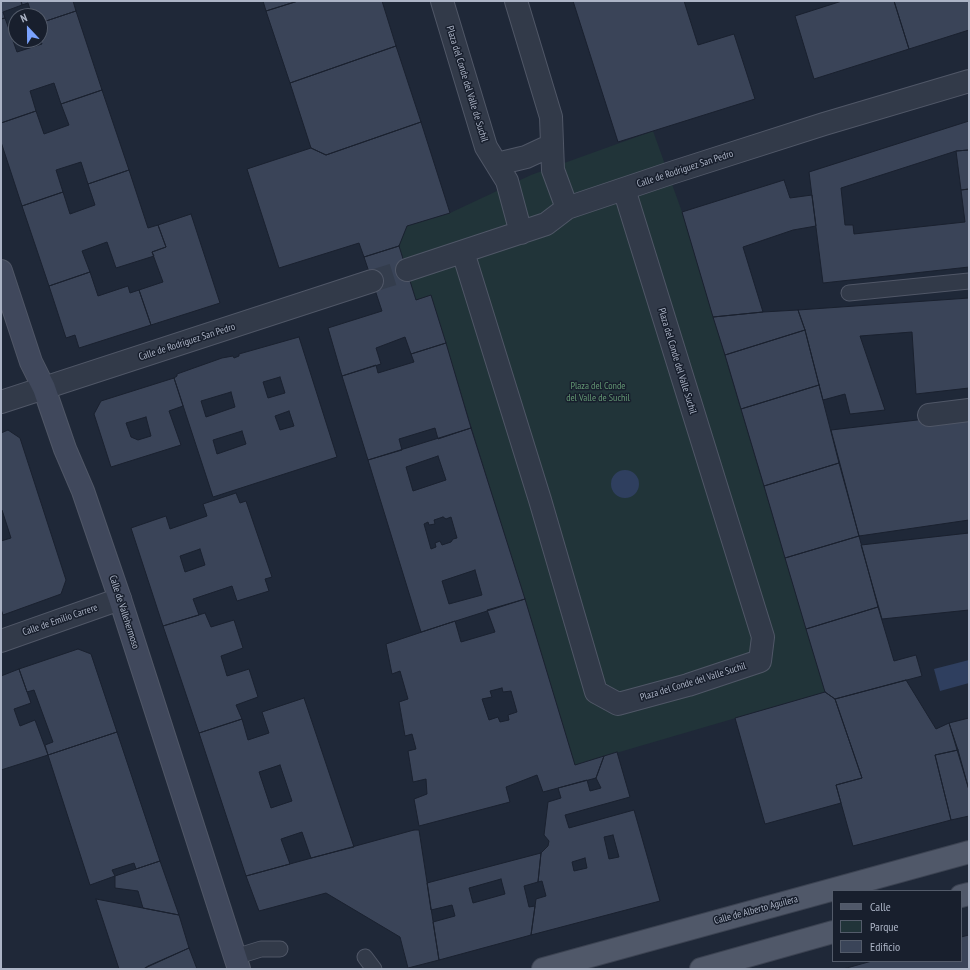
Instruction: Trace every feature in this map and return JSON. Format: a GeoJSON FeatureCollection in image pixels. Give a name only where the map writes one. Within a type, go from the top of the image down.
{"type":"FeatureCollection","features":[{"type":"Feature","properties":{"kind":"main road","name":"Calle de Alberto Aguilera"},"geometry":{"type":"LineString","coordinates":[[543,969],[969,852]]}},
{"type":"Feature","properties":{"kind":"main road"},"geometry":{"type":"LineString","coordinates":[[701,969],[832,932]]}},
{"type":"Feature","properties":{"kind":"street","name":"Plaza del Conde del Valle de Suchil"},"geometry":{"type":"LineString","coordinates":[[442,1],[486,147],[507,181],[521,232]]}},
{"type":"Feature","properties":{"kind":"street"},"geometry":{"type":"LineString","coordinates":[[516,1],[551,117],[553,170],[567,208]]}},
{"type":"Feature","properties":{"kind":"street","name":"Calle de Rodríguez San Pedro"},"geometry":{"type":"LineString","coordinates":[[407,270],[546,224],[567,208],[824,124],[969,81]]}},
{"type":"Feature","properties":{"kind":"street"},"geometry":{"type":"LineString","coordinates":[[497,164],[526,157],[552,145]]}},
{"type":"Feature","properties":{"kind":"street","name":"Plaza del Conde del Valle Suchil"},"geometry":{"type":"LineString","coordinates":[[463,252],[540,500],[596,692],[618,704],[688,685],[760,661],[763,637],[624,189]]}},
{"type":"Feature","properties":{"kind":"street","name":"Calle de Vallehermoso"},"geometry":{"type":"LineString","coordinates":[[1,272],[31,362],[44,388],[64,449],[83,491],[120,599],[237,963]]}},
{"type":"Feature","properties":{"kind":"street","name":"Calle de Rodríguez San Pedro"},"geometry":{"type":"LineString","coordinates":[[1,402],[372,281]]}},
{"type":"Feature","properties":{"kind":"street"},"geometry":{"type":"LineString","coordinates":[[929,415],[969,410]]}},
{"type":"Feature","properties":{"kind":"street","name":"Calle de Emilio Carrere"},"geometry":{"type":"LineString","coordinates":[[1,641],[120,599]]}},
{"type":"Feature","properties":{"kind":"lane"},"geometry":{"type":"LineString","coordinates":[[849,293],[969,281]]}},
{"type":"Feature","properties":{"kind":"lane"},"geometry":{"type":"LineString","coordinates":[[237,963],[261,949],[280,949]]}},
{"type":"Feature","properties":{"kind":"lane"},"geometry":{"type":"LineString","coordinates":[[365,956],[374,969]]}},
{"type":"Feature","properties":{"kind":"green space","name":"Plaza del Conde del Valle de Suchil"},"geometry":{"type":"Polygon","coordinates":[[[653,131],[682,212],[825,692],[575,765],[431,295],[416,300],[399,246],[407,226],[450,213],[531,175],[653,131]]]}},
{"type":"Feature","properties":{"kind":"water"},"geometry":{"type":"Polygon","coordinates":[[[625,470],[635,474],[639,484],[635,494],[625,498],[615,494],[611,484],[615,474],[625,470]]]}},
{"type":"Feature","properties":{"kind":"water"},"geometry":{"type":"Polygon","coordinates":[[[969,660],[969,683],[940,691],[934,669],[969,660]]]}},
{"type":"Feature","properties":{"kind":"building"},"geometry":{"type":"Polygon","coordinates":[[[1,1],[21,1],[22,5],[14,8],[8,8],[8,10],[3,12],[5,18],[1,19],[1,1]]]}},
{"type":"Feature","properties":{"kind":"building"},"geometry":{"type":"Polygon","coordinates":[[[21,1],[73,1],[76,11],[48,20],[48,8],[30,8],[28,3],[22,5],[21,1]]]}},
{"type":"Feature","properties":{"kind":"building"},"geometry":{"type":"Polygon","coordinates":[[[263,1],[298,1],[266,11],[263,1]]]}},
{"type":"Feature","properties":{"kind":"building"},"geometry":{"type":"Polygon","coordinates":[[[298,1],[382,1],[396,46],[290,83],[266,11],[298,1]]]}},
{"type":"Feature","properties":{"kind":"building"},"geometry":{"type":"Polygon","coordinates":[[[573,1],[684,1],[698,45],[734,34],[755,99],[618,142],[573,1]]]}},
{"type":"Feature","properties":{"kind":"building"},"geometry":{"type":"Polygon","coordinates":[[[842,1],[894,1],[909,49],[814,79],[795,16],[842,1]]]}},
{"type":"Feature","properties":{"kind":"building"},"geometry":{"type":"Polygon","coordinates":[[[894,1],[969,1],[969,30],[909,49],[894,1]]]}},
{"type":"Feature","properties":{"kind":"building"},"geometry":{"type":"Polygon","coordinates":[[[76,11],[102,90],[61,104],[54,83],[30,91],[36,111],[1,123],[1,19],[5,18],[8,26],[8,48],[16,48],[17,52],[30,48],[48,48],[48,20],[76,11]]]}},
{"type":"Feature","properties":{"kind":"building"},"geometry":{"type":"Polygon","coordinates":[[[396,46],[421,122],[326,155],[311,148],[290,83],[396,46]]]}},
{"type":"Feature","properties":{"kind":"building"},"geometry":{"type":"Polygon","coordinates":[[[102,90],[129,170],[88,184],[81,162],[56,170],[63,192],[22,206],[1,142],[1,123],[36,111],[44,134],[69,125],[61,104],[102,90]]]}},
{"type":"Feature","properties":{"kind":"building"},"geometry":{"type":"Polygon","coordinates":[[[969,121],[969,150],[956,151],[841,188],[845,225],[853,225],[854,234],[965,222],[961,190],[969,189],[969,267],[823,283],[809,172],[969,121]]]}},
{"type":"Feature","properties":{"kind":"building"},"geometry":{"type":"Polygon","coordinates":[[[421,122],[450,213],[407,226],[399,246],[364,257],[359,243],[279,268],[247,169],[311,148],[326,155],[421,122]]]}},
{"type":"Feature","properties":{"kind":"building"},"geometry":{"type":"Polygon","coordinates":[[[969,150],[969,189],[961,190],[956,151],[969,150]]]}},
{"type":"Feature","properties":{"kind":"building"},"geometry":{"type":"Polygon","coordinates":[[[129,170],[148,228],[158,225],[166,247],[152,252],[154,256],[116,268],[107,242],[82,251],[90,272],[49,286],[22,206],[63,192],[70,214],[95,205],[88,184],[129,170]]]}},
{"type":"Feature","properties":{"kind":"building"},"geometry":{"type":"Polygon","coordinates":[[[784,180],[790,198],[812,195],[816,226],[793,230],[743,247],[763,312],[713,317],[682,212],[784,180]]]}},
{"type":"Feature","properties":{"kind":"building"},"geometry":{"type":"Polygon","coordinates":[[[191,214],[220,303],[151,325],[139,290],[163,282],[152,252],[166,247],[158,225],[191,214]]]}},
{"type":"Feature","properties":{"kind":"building"},"geometry":{"type":"Polygon","coordinates":[[[399,246],[416,300],[431,295],[446,343],[411,354],[405,337],[376,348],[381,364],[342,376],[328,328],[382,311],[364,257],[399,246]]]}},
{"type":"Feature","properties":{"kind":"building"},"geometry":{"type":"Polygon","coordinates":[[[90,272],[98,296],[128,286],[130,293],[139,290],[151,325],[79,348],[75,335],[66,338],[49,286],[90,272]]]}},
{"type":"Feature","properties":{"kind":"building"},"geometry":{"type":"Polygon","coordinates":[[[969,298],[969,388],[916,394],[912,332],[860,336],[885,410],[850,414],[845,394],[823,400],[805,330],[798,310],[969,298]]]}},
{"type":"Feature","properties":{"kind":"building"},"geometry":{"type":"Polygon","coordinates":[[[798,310],[805,330],[725,355],[713,317],[798,310]]]}},
{"type":"Feature","properties":{"kind":"building"},"geometry":{"type":"Polygon","coordinates":[[[805,330],[819,385],[741,409],[725,355],[805,330]]]}},
{"type":"Feature","properties":{"kind":"building"},"geometry":{"type":"Polygon","coordinates":[[[299,337],[337,457],[213,497],[174,378],[177,374],[222,358],[233,356],[234,358],[239,356],[239,354],[299,337]],[[280,377],[263,382],[268,398],[285,393],[280,377]],[[231,392],[201,401],[206,417],[235,407],[231,392]],[[289,411],[275,416],[280,430],[294,426],[289,411]],[[242,431],[213,440],[217,454],[246,444],[242,431]]]}},
{"type":"Feature","properties":{"kind":"building"},"geometry":{"type":"Polygon","coordinates":[[[446,343],[471,428],[438,439],[435,428],[399,439],[402,450],[368,460],[342,376],[376,365],[378,373],[414,362],[411,354],[446,343]]]}},
{"type":"Feature","properties":{"kind":"building"},"geometry":{"type":"Polygon","coordinates":[[[174,378],[183,406],[169,411],[181,445],[111,467],[94,414],[101,401],[174,378]],[[146,417],[126,423],[131,437],[138,440],[151,436],[146,417]]]}},
{"type":"Feature","properties":{"kind":"building"},"geometry":{"type":"Polygon","coordinates":[[[819,385],[839,463],[764,486],[741,409],[819,385]]]}},
{"type":"Feature","properties":{"kind":"building"},"geometry":{"type":"Polygon","coordinates":[[[969,414],[969,520],[859,536],[831,430],[969,414]]]}},
{"type":"Feature","properties":{"kind":"building"},"geometry":{"type":"Polygon","coordinates":[[[471,428],[525,599],[421,632],[368,460],[471,428]],[[438,456],[406,467],[413,491],[446,480],[438,456]],[[443,517],[434,520],[435,524],[429,525],[428,522],[424,524],[431,549],[436,547],[435,543],[440,541],[442,545],[457,538],[451,517],[446,519],[443,517]],[[475,570],[442,581],[449,604],[482,595],[475,570]]]}},
{"type":"Feature","properties":{"kind":"building"},"geometry":{"type":"Polygon","coordinates":[[[8,430],[20,438],[66,580],[61,594],[3,615],[1,609],[1,541],[11,538],[1,510],[1,433],[8,430]]]}},
{"type":"Feature","properties":{"kind":"building"},"geometry":{"type":"Polygon","coordinates":[[[839,463],[859,536],[785,558],[764,486],[839,463]]]}},
{"type":"Feature","properties":{"kind":"building"},"geometry":{"type":"Polygon","coordinates":[[[236,493],[240,503],[246,501],[272,577],[265,579],[269,591],[237,601],[232,586],[193,599],[199,615],[163,626],[131,528],[166,516],[170,529],[207,516],[203,504],[236,493]],[[200,549],[180,556],[185,572],[205,565],[200,549]]]}},
{"type":"Feature","properties":{"kind":"building"},"geometry":{"type":"Polygon","coordinates":[[[969,533],[969,610],[882,619],[861,545],[969,533]]]}},
{"type":"Feature","properties":{"kind":"building"},"geometry":{"type":"Polygon","coordinates":[[[859,536],[878,607],[806,629],[785,558],[859,536]]]}},
{"type":"Feature","properties":{"kind":"building"},"geometry":{"type":"Polygon","coordinates":[[[525,599],[575,765],[604,756],[596,778],[543,792],[537,775],[506,787],[510,802],[419,826],[414,799],[427,794],[426,779],[413,782],[408,751],[416,749],[412,734],[405,736],[399,702],[408,699],[400,671],[392,674],[386,644],[455,621],[461,642],[495,632],[487,610],[525,599]],[[502,688],[490,691],[492,697],[482,699],[489,720],[498,717],[500,722],[509,720],[508,715],[517,712],[511,691],[503,692],[502,688]]]}},
{"type":"Feature","properties":{"kind":"building"},"geometry":{"type":"Polygon","coordinates":[[[878,607],[894,661],[916,655],[922,676],[835,699],[825,692],[806,629],[878,607]]]}},
{"type":"Feature","properties":{"kind":"building"},"geometry":{"type":"Polygon","coordinates":[[[205,613],[211,627],[234,620],[243,648],[221,656],[227,676],[249,669],[258,697],[236,705],[242,719],[199,733],[163,626],[205,613]]]}},
{"type":"Feature","properties":{"kind":"building"},"geometry":{"type":"Polygon","coordinates":[[[78,649],[91,654],[117,732],[48,755],[45,745],[53,742],[34,690],[27,692],[19,669],[78,649]]]}},
{"type":"Feature","properties":{"kind":"building"},"geometry":{"type":"Polygon","coordinates":[[[19,669],[31,703],[14,709],[20,726],[35,720],[48,755],[1,770],[1,676],[19,669]]]}},
{"type":"Feature","properties":{"kind":"building"},"geometry":{"type":"Polygon","coordinates":[[[906,680],[936,729],[949,723],[958,750],[935,755],[951,820],[853,846],[836,785],[862,778],[835,699],[906,680]]]}},
{"type":"Feature","properties":{"kind":"building"},"geometry":{"type":"Polygon","coordinates":[[[825,692],[835,699],[862,778],[836,785],[841,803],[765,824],[735,718],[825,692]]]}},
{"type":"Feature","properties":{"kind":"building"},"geometry":{"type":"Polygon","coordinates":[[[304,698],[354,847],[311,858],[302,832],[281,839],[290,864],[246,876],[199,733],[242,719],[248,740],[269,733],[262,712],[304,698]],[[280,765],[259,772],[271,808],[292,801],[280,765]]]}},
{"type":"Feature","properties":{"kind":"building"},"geometry":{"type":"Polygon","coordinates":[[[969,718],[969,790],[949,723],[969,718]]]}},
{"type":"Feature","properties":{"kind":"building"},"geometry":{"type":"Polygon","coordinates":[[[117,732],[160,861],[136,869],[134,863],[112,870],[115,876],[90,885],[48,755],[117,732]]]}},
{"type":"Feature","properties":{"kind":"building"},"geometry":{"type":"Polygon","coordinates":[[[958,750],[969,790],[969,816],[951,820],[935,755],[958,750]]]}},
{"type":"Feature","properties":{"kind":"building"},"geometry":{"type":"Polygon","coordinates":[[[617,752],[630,797],[565,815],[569,828],[634,810],[660,901],[531,935],[536,899],[546,896],[542,881],[538,882],[541,853],[548,846],[549,841],[544,835],[548,802],[561,798],[558,788],[587,780],[590,791],[601,788],[596,778],[604,756],[617,752]],[[613,835],[604,837],[609,859],[619,857],[613,835]],[[585,858],[572,862],[574,871],[587,868],[585,858]]]}},
{"type":"Feature","properties":{"kind":"building"},"geometry":{"type":"Polygon","coordinates":[[[414,830],[419,830],[439,960],[408,968],[400,937],[326,893],[259,911],[246,876],[414,830]]]}},
{"type":"Feature","properties":{"kind":"building"},"geometry":{"type":"Polygon","coordinates":[[[541,853],[538,882],[524,886],[529,907],[535,906],[531,935],[439,960],[433,922],[455,916],[452,905],[431,910],[427,883],[541,853]],[[501,879],[469,888],[473,903],[505,894],[501,879]]]}},
{"type":"Feature","properties":{"kind":"building"},"geometry":{"type":"Polygon","coordinates":[[[160,861],[179,915],[143,908],[138,891],[115,888],[115,876],[160,861]]]}},
{"type":"Feature","properties":{"kind":"building"},"geometry":{"type":"Polygon","coordinates":[[[96,899],[179,915],[189,948],[143,969],[119,969],[96,899]]]}},
{"type":"Feature","properties":{"kind":"building"},"geometry":{"type":"Polygon","coordinates":[[[969,935],[969,969],[843,969],[868,962],[962,962],[962,937],[969,935]]]}},
{"type":"Feature","properties":{"kind":"building"},"geometry":{"type":"Polygon","coordinates":[[[189,948],[197,969],[145,968],[148,966],[189,948]]]}},
{"type":"Feature","properties":{"kind":"tunnel"},"geometry":{"type":"LineString","coordinates":[[372,281],[407,270]]}}]}
